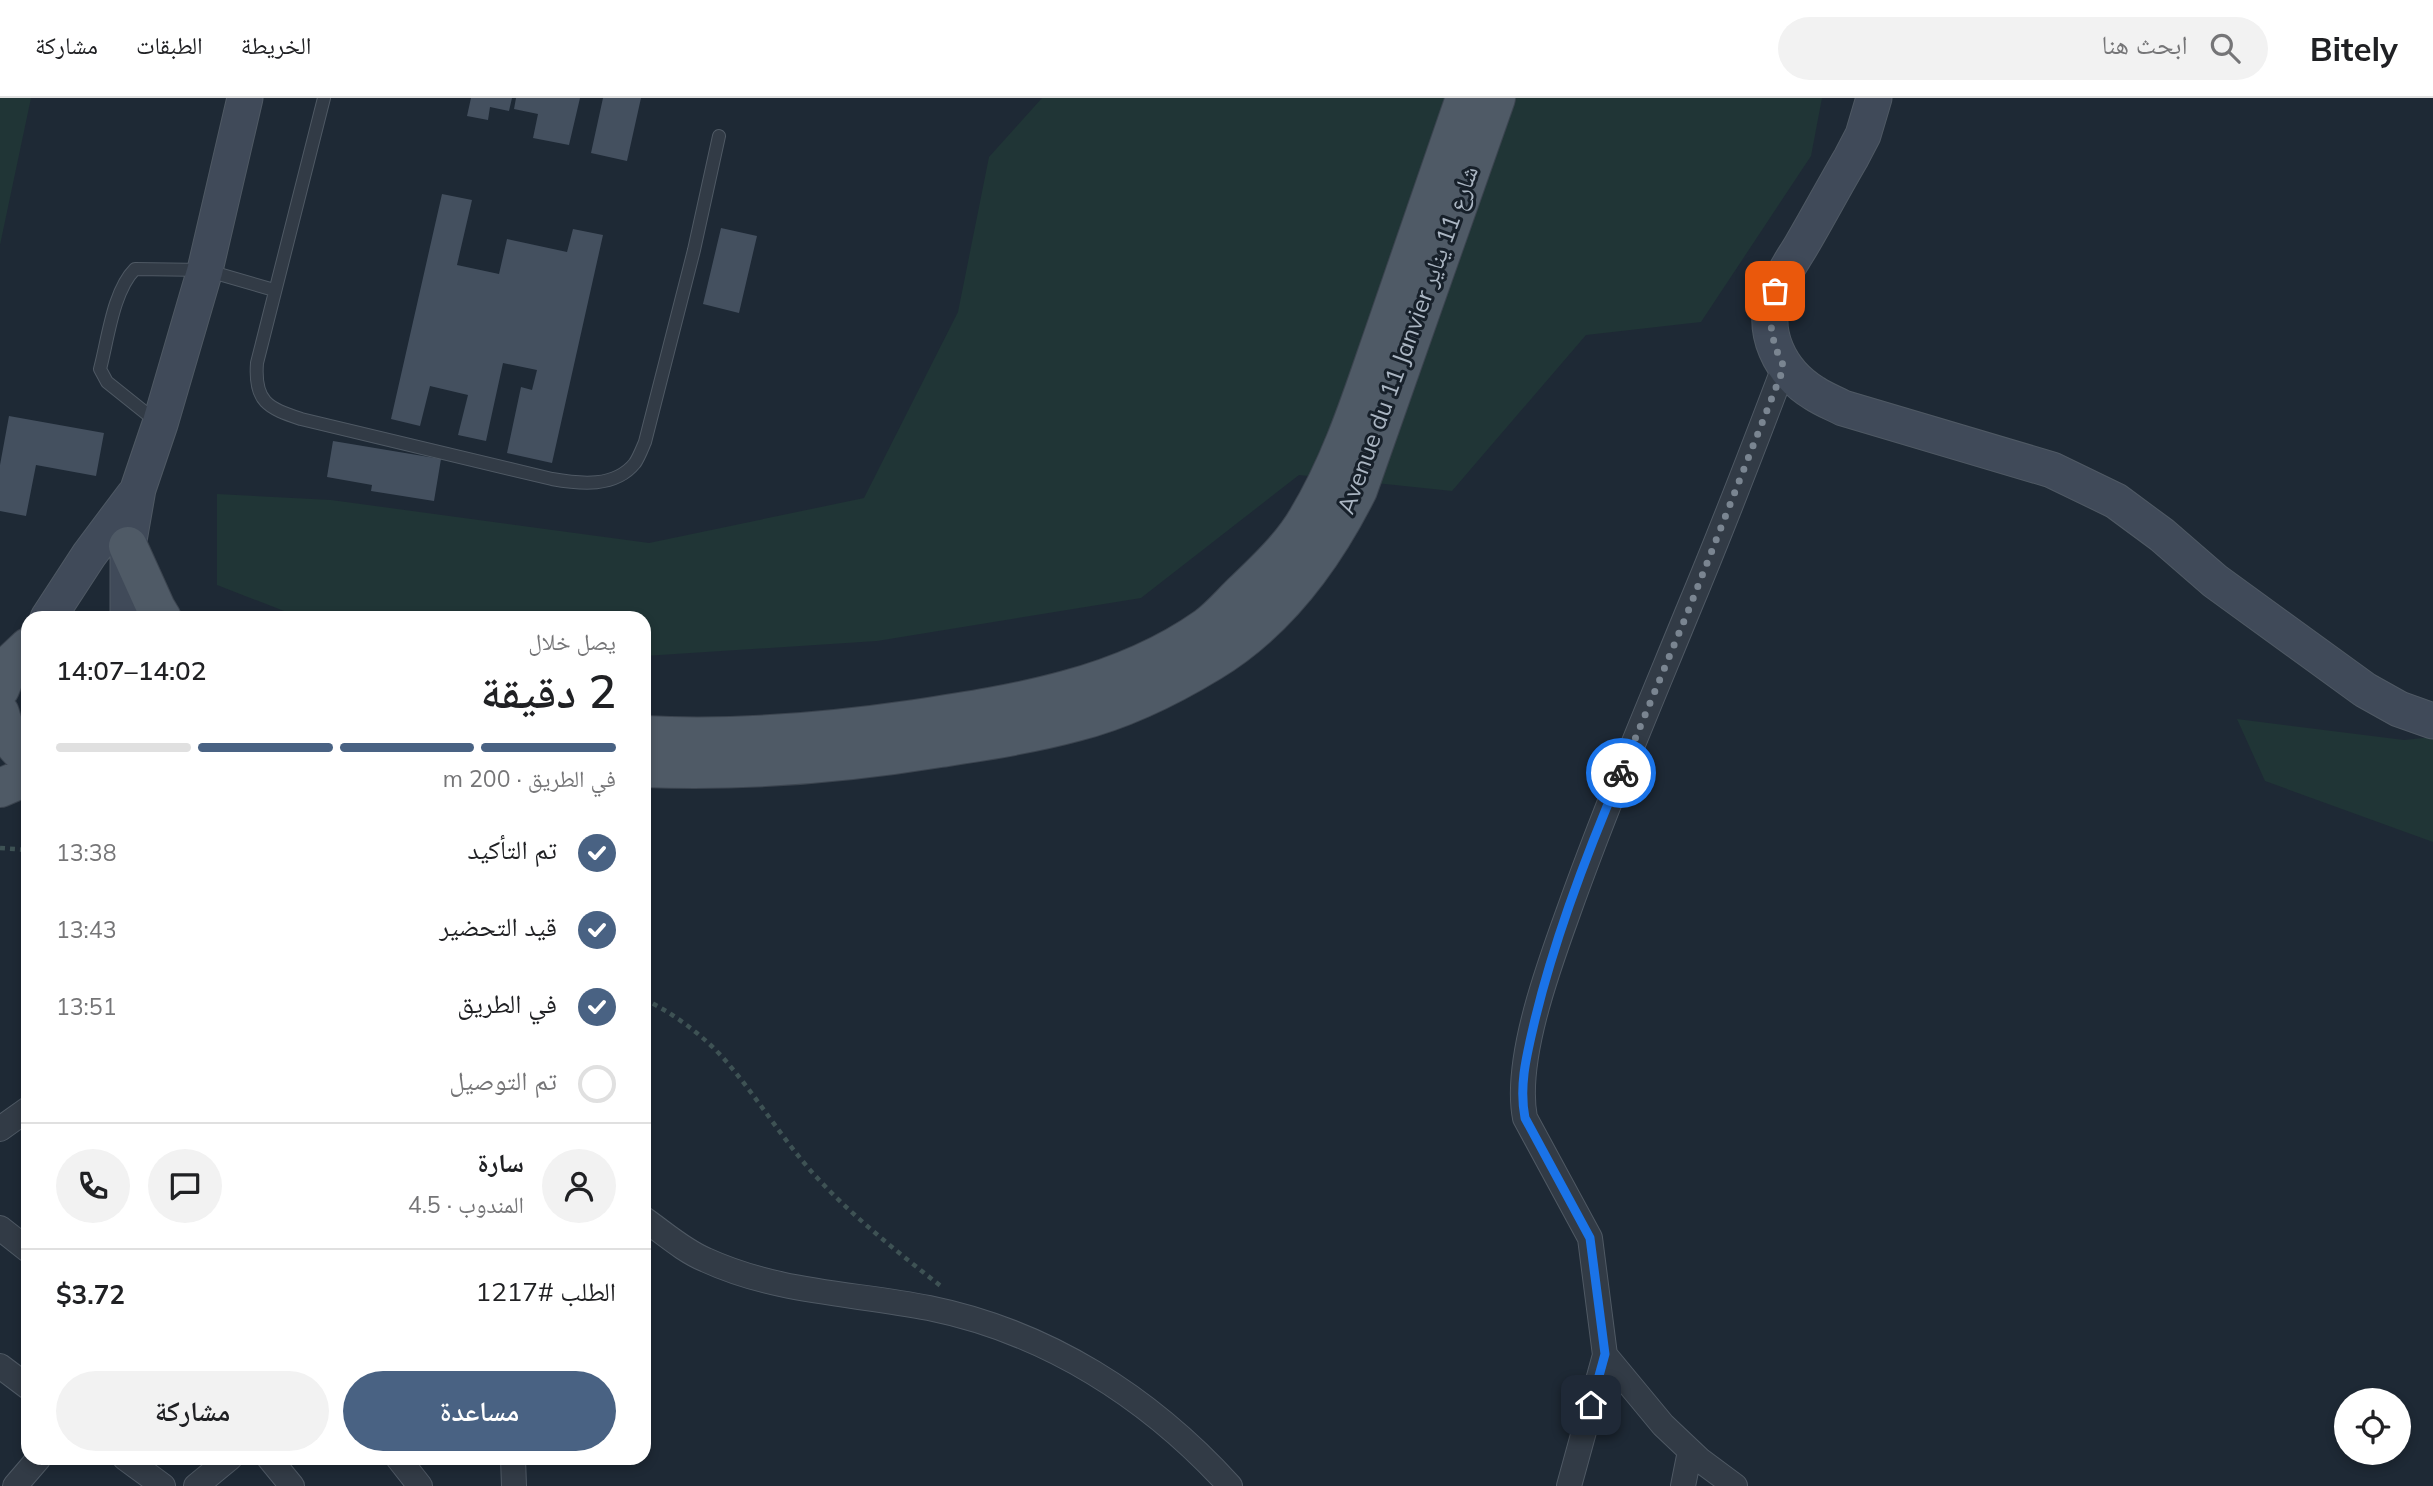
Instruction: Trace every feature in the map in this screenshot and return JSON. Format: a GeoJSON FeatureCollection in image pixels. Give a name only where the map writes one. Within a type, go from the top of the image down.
{"type":"FeatureCollection","features":[{"type":"Feature","properties":{"kind":"main road","name":"Avenue du 11 Janvier شارع 11 يناير"},"geometry":{"type":"LineString","coordinates":[[651,735],[698,738],[787,734],[874,725],[981,709],[1072,690],[1149,660],[1207,626],[1264,572],[1298,532],[1332,472],[1356,412],[1465,98]]}},
{"type":"Feature","properties":{"kind":"main road","name":"Avenue du 11 Janvier شارع 11 يناير"},"geometry":{"type":"LineString","coordinates":[[651,768],[692,770],[782,767],[879,758],[988,741],[1077,722],[1155,693],[1213,661],[1254,630],[1316,563],[1338,529],[1358,490],[1496,98]]}},
{"type":"Feature","properties":{"kind":"main road"},"geometry":{"type":"LineString","coordinates":[[128,546],[158,611]]}},
{"type":"Feature","properties":{"kind":"main road"},"geometry":{"type":"LineString","coordinates":[[0,689],[10,664],[21,654]]}},
{"type":"Feature","properties":{"kind":"main road"},"geometry":{"type":"LineString","coordinates":[[0,713],[4,729],[15,748],[16,774]]}},
{"type":"Feature","properties":{"kind":"street"},"geometry":{"type":"LineString","coordinates":[[128,611],[128,546],[138,489],[205,270],[246,98]]}},
{"type":"Feature","properties":{"kind":"street"},"geometry":{"type":"LineString","coordinates":[[1874,98],[1863,135],[1775,291],[1769,320],[1775,349],[1784,367],[1814,394],[1843,408],[2052,470],[2116,501],[2162,535],[2215,581],[2365,690],[2399,709],[2433,721]]}},
{"type":"Feature","properties":{"kind":"street"},"geometry":{"type":"LineString","coordinates":[[1569,1486],[1605,1354],[1590,1238],[1525,1118],[1522,1103],[1523,1072],[1544,979],[1598,826],[1689,609],[1784,367]]}},
{"type":"Feature","properties":{"kind":"street"},"geometry":{"type":"LineString","coordinates":[[53,611],[89,555],[138,489]]}},
{"type":"Feature","properties":{"kind":"street"},"geometry":{"type":"LineString","coordinates":[[0,1129],[21,1114]]}},
{"type":"Feature","properties":{"kind":"street"},"geometry":{"type":"LineString","coordinates":[[651,1224],[704,1260],[755,1278],[800,1290],[928,1308],[986,1322],[1050,1348],[1110,1381],[1170,1426],[1230,1486]]}},
{"type":"Feature","properties":{"kind":"street"},"geometry":{"type":"LineString","coordinates":[[0,1228],[21,1244]]}},
{"type":"Feature","properties":{"kind":"street"},"geometry":{"type":"LineString","coordinates":[[1605,1354],[1663,1425],[1689,1451],[1735,1486]]}},
{"type":"Feature","properties":{"kind":"street"},"geometry":{"type":"LineString","coordinates":[[0,1366],[21,1382]]}},
{"type":"Feature","properties":{"kind":"street"},"geometry":{"type":"LineString","coordinates":[[1683,1486],[1689,1451]]}},
{"type":"Feature","properties":{"kind":"street"},"geometry":{"type":"LineString","coordinates":[[15,1486],[33,1465]]}},
{"type":"Feature","properties":{"kind":"street"},"geometry":{"type":"LineString","coordinates":[[134,1465],[163,1486]]}},
{"type":"Feature","properties":{"kind":"street"},"geometry":{"type":"LineString","coordinates":[[196,1486],[222,1465]]}},
{"type":"Feature","properties":{"kind":"street"},"geometry":{"type":"LineString","coordinates":[[275,1465],[292,1486]]}},
{"type":"Feature","properties":{"kind":"street"},"geometry":{"type":"LineString","coordinates":[[404,1465],[420,1486]]}},
{"type":"Feature","properties":{"kind":"street"},"geometry":{"type":"LineString","coordinates":[[513,1465],[514,1486]]}},
{"type":"Feature","properties":{"kind":"lane"},"geometry":{"type":"LineString","coordinates":[[324,98],[257,363],[255,378],[259,394],[267,405],[301,419],[552,480],[584,485],[613,479],[635,463],[645,442],[694,250],[719,136]]}},
{"type":"Feature","properties":{"kind":"lane"},"geometry":{"type":"LineString","coordinates":[[160,424],[107,382],[100,369],[120,291],[126,278],[135,270],[205,270],[274,290]]}},
{"type":"Feature","properties":{"kind":"path"},"geometry":{"type":"LineString","coordinates":[[0,848],[21,850]]}},
{"type":"Feature","properties":{"kind":"path"},"geometry":{"type":"LineString","coordinates":[[651,1002],[695,1032],[724,1059],[779,1133],[821,1182],[892,1248],[944,1289]]}},
{"type":"Feature","properties":{"kind":"green space"},"geometry":{"type":"Polygon","coordinates":[[[0,98],[31,98],[0,245],[0,98]]]}},
{"type":"Feature","properties":{"kind":"green space"},"geometry":{"type":"Polygon","coordinates":[[[1042,98],[1822,98],[1811,156],[1701,322],[1586,335],[1452,491],[1299,475],[1141,598],[877,641],[651,656],[651,611],[284,611],[217,585],[217,494],[331,500],[649,543],[864,498],[958,312],[989,157],[1042,98]]]}},
{"type":"Feature","properties":{"kind":"green space"},"geometry":{"type":"Polygon","coordinates":[[[2237,719],[2404,740],[2433,737],[2433,842],[2265,781],[2237,719]]]}},
{"type":"Feature","properties":{"kind":"building"},"geometry":{"type":"Polygon","coordinates":[[[471,98],[512,98],[509,111],[490,107],[488,120],[467,116],[471,98]]]}},
{"type":"Feature","properties":{"kind":"building"},"geometry":{"type":"Polygon","coordinates":[[[516,98],[580,98],[569,145],[533,138],[538,114],[514,109],[516,98]]]}},
{"type":"Feature","properties":{"kind":"building"},"geometry":{"type":"Polygon","coordinates":[[[603,98],[641,98],[627,161],[591,153],[603,98]]]}},
{"type":"Feature","properties":{"kind":"building"},"geometry":{"type":"Polygon","coordinates":[[[442,194],[472,200],[457,265],[499,274],[507,239],[567,252],[573,229],[603,235],[552,463],[507,453],[521,387],[532,390],[537,370],[503,363],[486,441],[458,435],[468,395],[430,386],[420,426],[391,419],[442,194]]]}},
{"type":"Feature","properties":{"kind":"building"},"geometry":{"type":"Polygon","coordinates":[[[721,228],[757,236],[739,313],[703,304],[721,228]]]}},
{"type":"Feature","properties":{"kind":"building"},"geometry":{"type":"Polygon","coordinates":[[[9,416],[104,433],[96,476],[36,465],[26,516],[0,511],[0,465],[9,416]]]}},
{"type":"Feature","properties":{"kind":"building"},"geometry":{"type":"Polygon","coordinates":[[[333,441],[441,459],[434,501],[371,491],[372,485],[327,477],[333,441]]]}},
{"type":"Feature","properties":{"kind":"way so far"},"geometry":{"type":"LineString","coordinates":[[1621,773],[1784,367],[1775,349],[1769,320],[1775,291]]}},
{"type":"Feature","properties":{"kind":"route"},"geometry":{"type":"LineString","coordinates":[[1591,1405],[1605,1354],[1590,1238],[1525,1118],[1522,1103],[1523,1072],[1544,979],[1598,826],[1621,773]]}}]}
